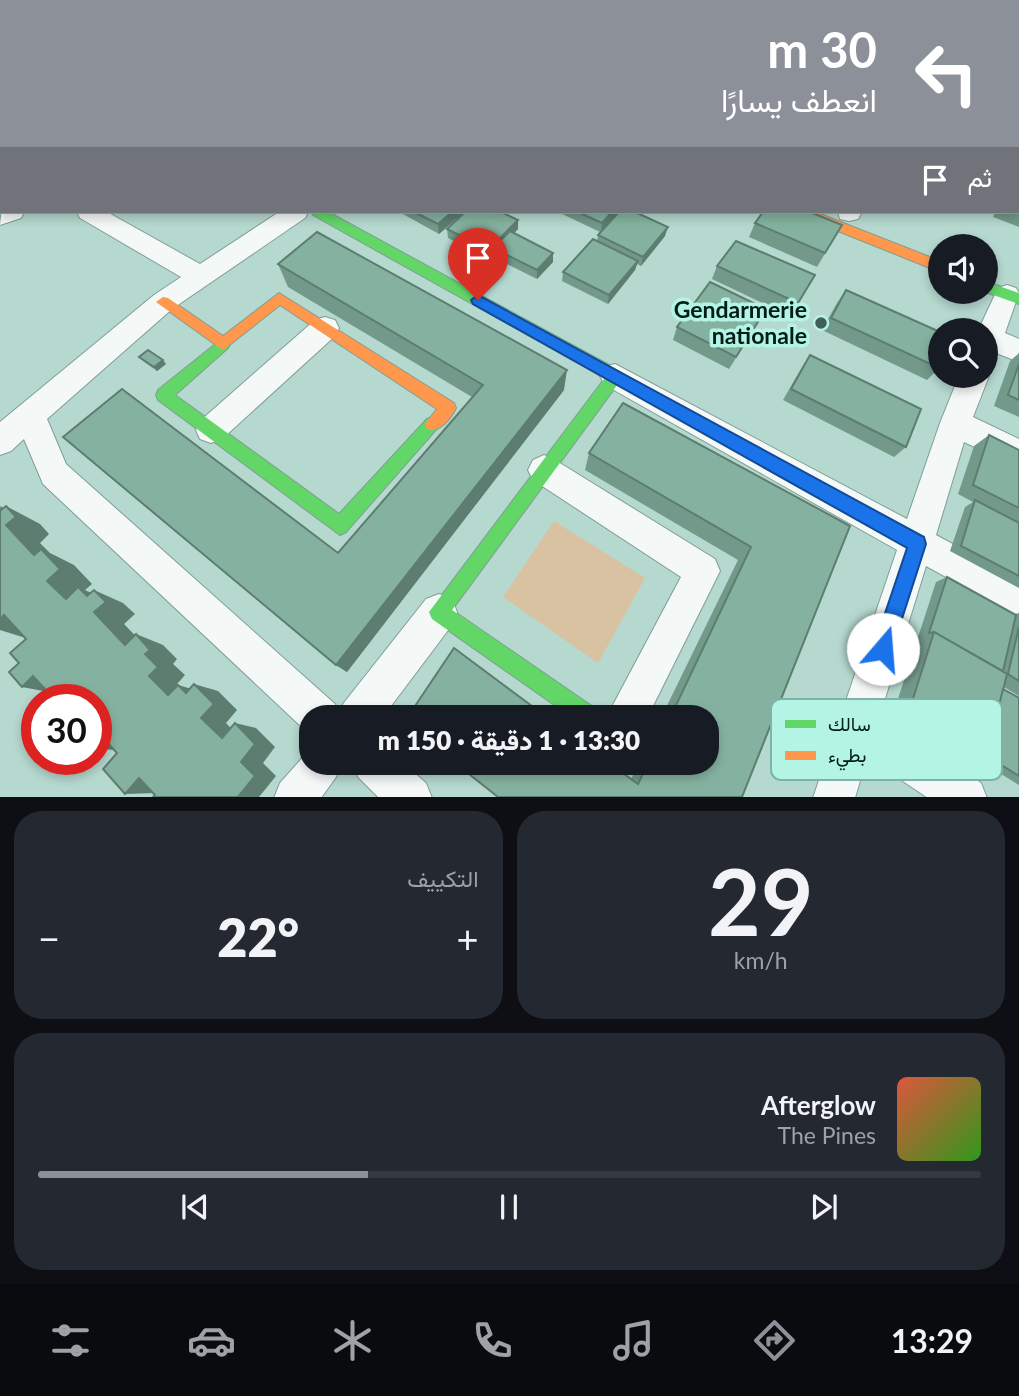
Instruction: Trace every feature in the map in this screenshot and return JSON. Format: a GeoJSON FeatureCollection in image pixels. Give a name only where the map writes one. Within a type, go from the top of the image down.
{"type":"FeatureCollection","features":[{"type":"Feature","properties":{"kind":"street"},"geometry":{"type":"LineString","coordinates":[[92,214],[200,276]]}},
{"type":"Feature","properties":{"kind":"street"},"geometry":{"type":"LineString","coordinates":[[0,441],[31,418],[46,401],[163,302],[293,214]]}},
{"type":"Feature","properties":{"kind":"street"},"geometry":{"type":"LineString","coordinates":[[322,214],[1019,599]]}},
{"type":"Feature","properties":{"kind":"street"},"geometry":{"type":"LineString","coordinates":[[808,214],[928,262]]}},
{"type":"Feature","properties":{"kind":"street"},"geometry":{"type":"LineString","coordinates":[[996,318],[1004,293]]}},
{"type":"Feature","properties":{"kind":"street"},"geometry":{"type":"LineString","coordinates":[[279,298],[449,408],[340,526],[164,395],[223,344],[279,298]]}},
{"type":"Feature","properties":{"kind":"street"},"geometry":{"type":"LineString","coordinates":[[163,302],[223,344]]}},
{"type":"Feature","properties":{"kind":"street"},"geometry":{"type":"LineString","coordinates":[[211,430],[325,328]]}},
{"type":"Feature","properties":{"kind":"street"},"geometry":{"type":"LineString","coordinates":[[998,346],[1019,351]]}},
{"type":"Feature","properties":{"kind":"street"},"geometry":{"type":"LineString","coordinates":[[367,705],[615,376]]}},
{"type":"Feature","properties":{"kind":"street"},"geometry":{"type":"LineString","coordinates":[[866,699],[955,423],[969,388]]}},
{"type":"Feature","properties":{"kind":"street"},"geometry":{"type":"LineString","coordinates":[[31,418],[54,474],[307,705]]}},
{"type":"Feature","properties":{"kind":"street"},"geometry":{"type":"LineString","coordinates":[[955,423],[1019,454]]}},
{"type":"Feature","properties":{"kind":"street"},"geometry":{"type":"LineString","coordinates":[[544,470],[703,571],[632,705]]}},
{"type":"Feature","properties":{"kind":"street"},"geometry":{"type":"LineString","coordinates":[[439,611],[573,705]]}},
{"type":"Feature","properties":{"kind":"street"},"geometry":{"type":"LineString","coordinates":[[295,797],[312,775]]}},
{"type":"Feature","properties":{"kind":"street"},"geometry":{"type":"LineString","coordinates":[[386,775],[411,797]]}},
{"type":"Feature","properties":{"kind":"street"},"geometry":{"type":"LineString","coordinates":[[835,797],[840,780]]}},
{"type":"Feature","properties":{"kind":"street"},"geometry":{"type":"LineString","coordinates":[[940,780],[966,797]]}},
{"type":"Feature","properties":{"kind":"shaded area"},"geometry":{"type":"Polygon","coordinates":[[[554,521],[645,578],[598,663],[503,597],[554,521]]]}},
{"type":"Feature","properties":{"kind":"building"},"geometry":{"type":"Polygon","coordinates":[[[418,214],[450,214],[438,224],[418,214]]]}},
{"type":"Feature","properties":{"kind":"building"},"geometry":{"type":"Polygon","coordinates":[[[463,214],[505,214],[518,220],[488,250],[447,229],[463,214]]]}},
{"type":"Feature","properties":{"kind":"building"},"geometry":{"type":"Polygon","coordinates":[[[582,214],[610,214],[602,223],[582,214]]]}},
{"type":"Feature","properties":{"kind":"building"},"geometry":{"type":"Polygon","coordinates":[[[617,214],[639,214],[668,227],[643,257],[598,235],[617,214]]]}},
{"type":"Feature","properties":{"kind":"building"},"geometry":{"type":"Polygon","coordinates":[[[762,214],[815,214],[842,225],[825,253],[755,223],[762,214]]]}},
{"type":"Feature","properties":{"kind":"building"},"geometry":{"type":"Polygon","coordinates":[[[510,231],[553,253],[537,270],[493,248],[510,231]]]}},
{"type":"Feature","properties":{"kind":"building"},"geometry":{"type":"Polygon","coordinates":[[[317,232],[567,370],[336,665],[63,437],[122,389],[338,553],[483,385],[278,264],[317,232]]]}},
{"type":"Feature","properties":{"kind":"building"},"geometry":{"type":"Polygon","coordinates":[[[593,239],[638,261],[609,295],[563,272],[593,239]]]}},
{"type":"Feature","properties":{"kind":"building"},"geometry":{"type":"Polygon","coordinates":[[[736,241],[815,275],[798,303],[717,266],[736,241]]]}},
{"type":"Feature","properties":{"kind":"building"},"geometry":{"type":"Polygon","coordinates":[[[710,282],[766,309],[736,357],[677,327],[710,282]]]}},
{"type":"Feature","properties":{"kind":"building"},"geometry":{"type":"Polygon","coordinates":[[[846,290],[928,327],[928,363],[831,318],[846,290]]]}},
{"type":"Feature","properties":{"kind":"building"},"geometry":{"type":"Polygon","coordinates":[[[148,350],[163,360],[154,367],[139,357],[148,350]]]}},
{"type":"Feature","properties":{"kind":"building"},"geometry":{"type":"Polygon","coordinates":[[[810,355],[921,409],[906,447],[791,389],[810,355]]]}},
{"type":"Feature","properties":{"kind":"building"},"geometry":{"type":"Polygon","coordinates":[[[1019,364],[1019,400],[1008,395],[1019,364]]]}},
{"type":"Feature","properties":{"kind":"building"},"geometry":{"type":"Polygon","coordinates":[[[623,403],[850,526],[781,699],[771,699],[771,724],[742,797],[498,797],[470,775],[626,775],[638,784],[642,775],[719,775],[719,705],[676,705],[751,547],[589,453],[623,403]]]}},
{"type":"Feature","properties":{"kind":"building"},"geometry":{"type":"Polygon","coordinates":[[[989,435],[1019,450],[1019,508],[973,485],[989,435]]]}},
{"type":"Feature","properties":{"kind":"building"},"geometry":{"type":"Polygon","coordinates":[[[975,500],[1019,523],[1019,576],[961,546],[975,500]]]}},
{"type":"Feature","properties":{"kind":"building"},"geometry":{"type":"Polygon","coordinates":[[[6,506],[16,517],[6,525],[34,555],[41,549],[60,569],[47,581],[66,599],[78,587],[87,596],[94,590],[106,602],[94,612],[125,645],[136,634],[150,650],[145,654],[158,667],[149,676],[168,695],[178,685],[186,693],[194,684],[214,704],[201,718],[222,738],[235,723],[255,744],[241,762],[255,776],[238,797],[153,797],[155,795],[139,778],[125,794],[108,775],[112,775],[112,759],[117,753],[112,748],[112,684],[40,684],[33,676],[21,686],[9,672],[19,663],[10,653],[26,639],[4,615],[0,619],[1,510],[6,506]]]}},
{"type":"Feature","properties":{"kind":"building"},"geometry":{"type":"Polygon","coordinates":[[[947,577],[1016,615],[1003,671],[934,632],[929,633],[947,577]]]}},
{"type":"Feature","properties":{"kind":"building"},"geometry":{"type":"Polygon","coordinates":[[[1019,627],[1019,681],[1008,674],[1019,627]]]}},
{"type":"Feature","properties":{"kind":"building"},"geometry":{"type":"Polygon","coordinates":[[[934,632],[1007,674],[1001,699],[913,699],[934,632]]]}},
{"type":"Feature","properties":{"kind":"building"},"geometry":{"type":"Polygon","coordinates":[[[454,648],[531,705],[416,705],[454,648]]]}},
{"type":"Feature","properties":{"kind":"building"},"geometry":{"type":"Polygon","coordinates":[[[1003,689],[1019,698],[1019,776],[1002,765],[1001,699],[1003,689]]]}},
{"type":"Feature","properties":{"kind":"traffic: fast"},"geometry":{"type":"LineString","coordinates":[[322,214],[615,376],[439,612],[573,705]]}},
{"type":"Feature","properties":{"kind":"traffic: fast"},"geometry":{"type":"LineString","coordinates":[[998,291],[1019,299]]}},
{"type":"Feature","properties":{"kind":"traffic: fast"},"geometry":{"type":"LineString","coordinates":[[223,344],[164,395],[340,526],[433,424]]}},
{"type":"Feature","properties":{"kind":"traffic: slow"},"geometry":{"type":"LineString","coordinates":[[808,214],[928,262]]}},
{"type":"Feature","properties":{"kind":"traffic: slow"},"geometry":{"type":"LineString","coordinates":[[163,302],[223,344],[279,298],[448,408],[433,424]]}},
{"type":"Feature","properties":{"kind":"place","name":"Gendarmerie nationale"},"geometry":{"type":"Point","coordinates":[821,323]}},
{"type":"Feature","properties":{"kind":"route"},"geometry":{"type":"LineString","coordinates":[[478,300],[917,544],[883,649]]}}]}
